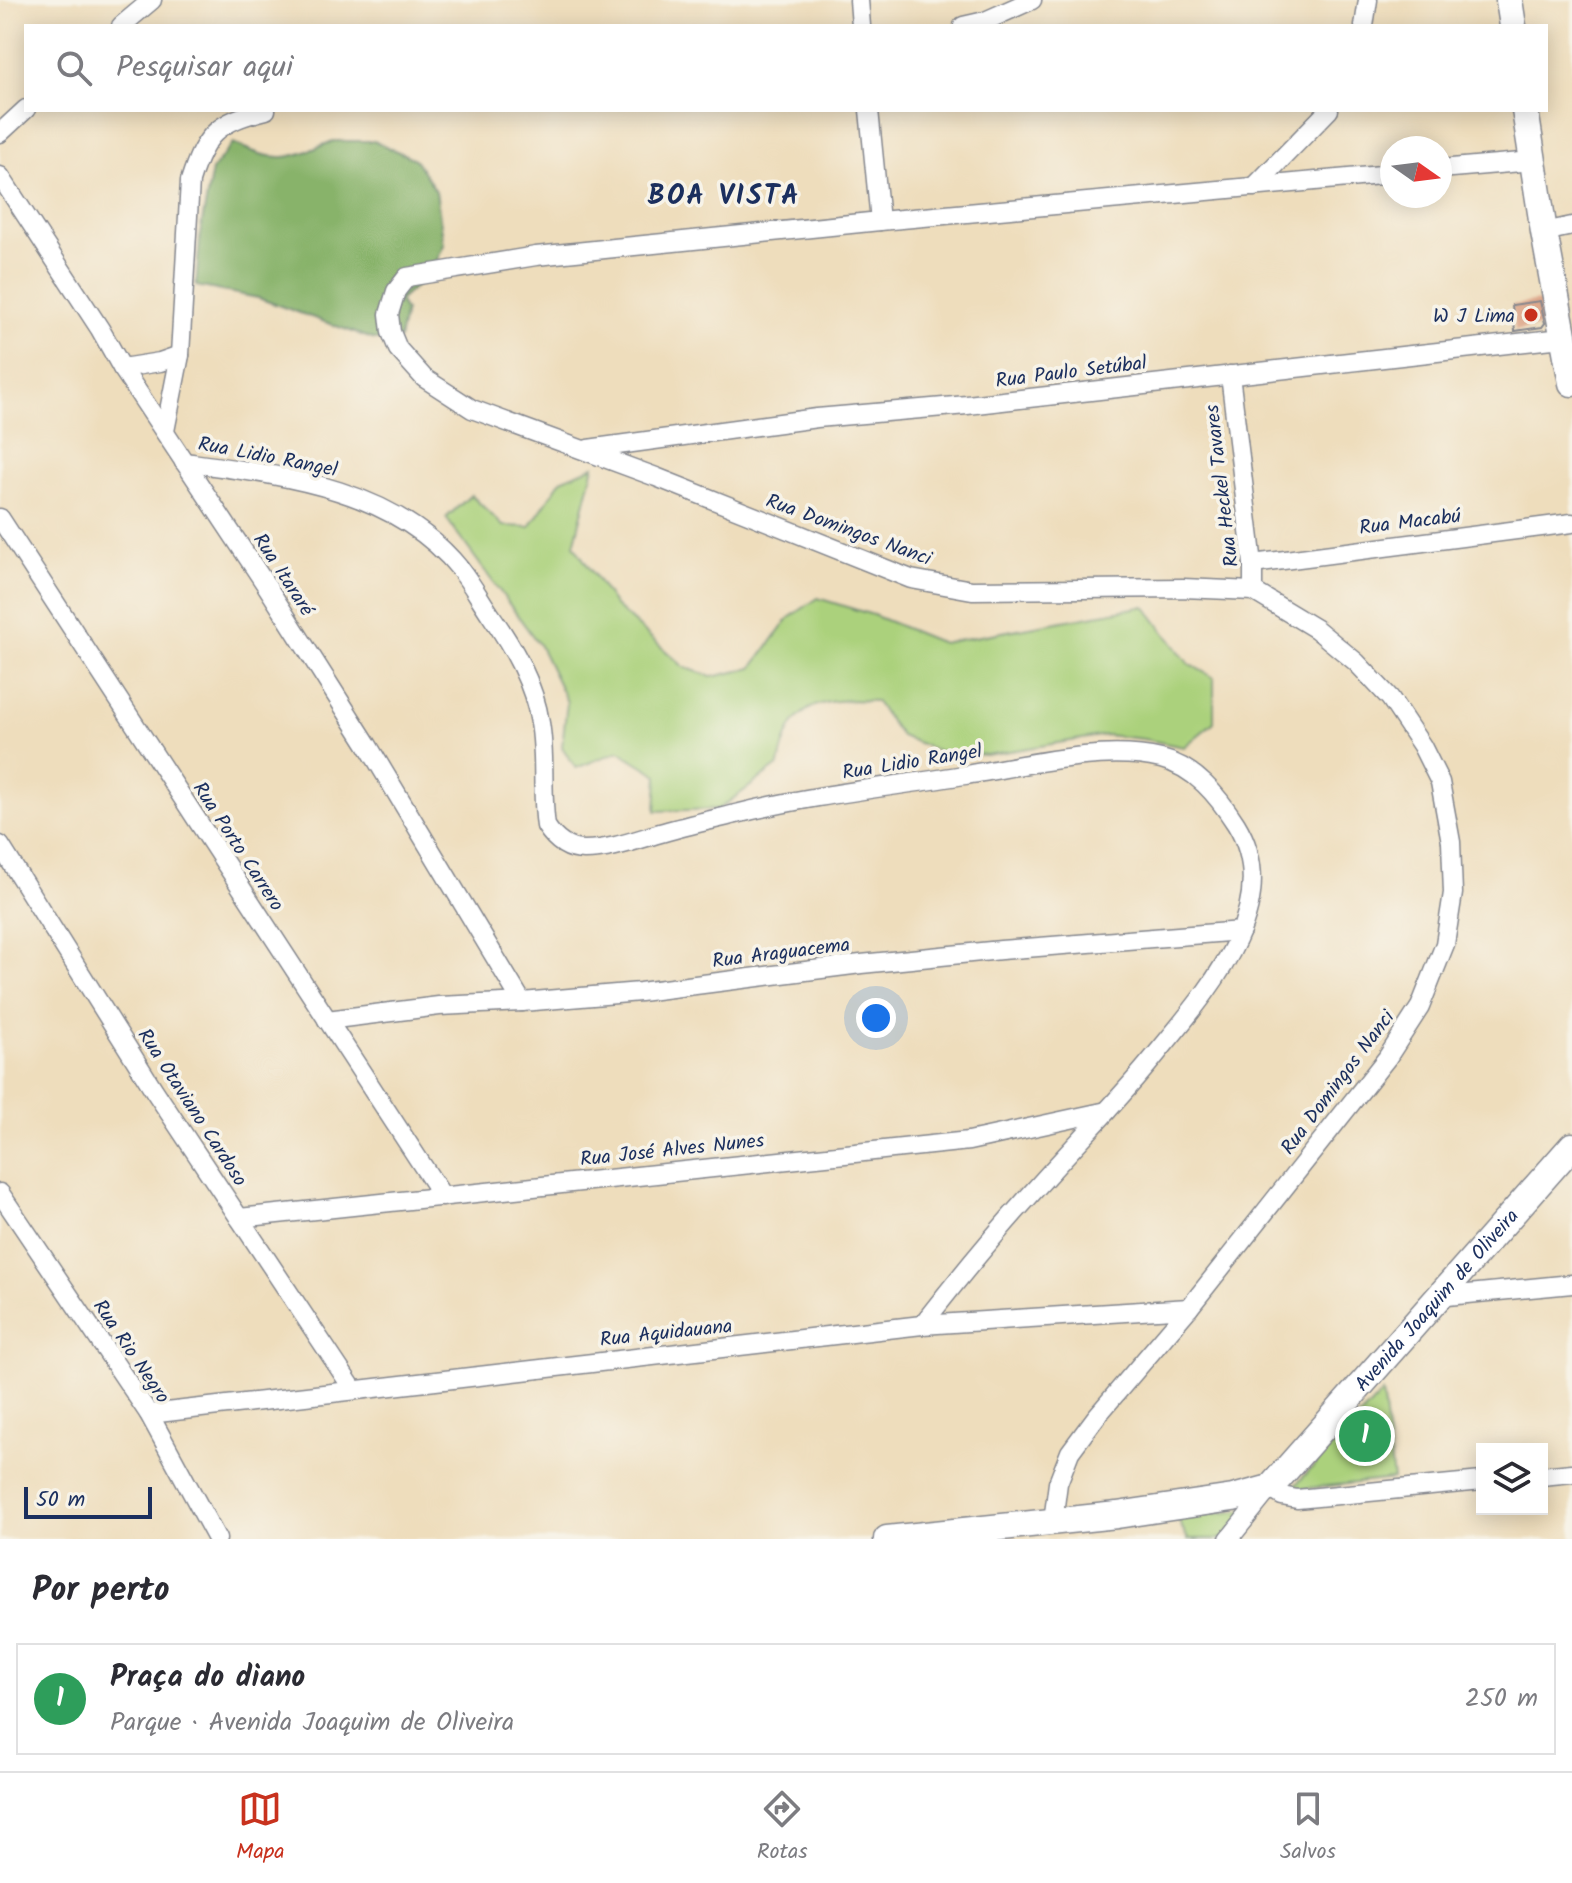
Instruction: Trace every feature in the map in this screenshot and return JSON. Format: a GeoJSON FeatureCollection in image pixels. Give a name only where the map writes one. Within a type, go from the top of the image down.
{"type":"FeatureCollection","features":[{"type":"Feature","properties":{"kind":"main road"},"geometry":{"type":"LineString","coordinates":[[1509,0],[1513,24]]}},
{"type":"Feature","properties":{"kind":"main road"},"geometry":{"type":"LineString","coordinates":[[1525,112],[1572,383]]}},
{"type":"Feature","properties":{"kind":"main road","name":"Avenida Joaquim de Oliveira"},"geometry":{"type":"LineString","coordinates":[[1270,1488],[1572,1146]]}},
{"type":"Feature","properties":{"kind":"main road"},"geometry":{"type":"LineString","coordinates":[[887,1539],[1218,1500],[1270,1488]]}},
{"type":"Feature","properties":{"kind":"street"},"geometry":{"type":"LineString","coordinates":[[123,24],[152,0]]}},
{"type":"Feature","properties":{"kind":"street"},"geometry":{"type":"LineString","coordinates":[[859,0],[861,24]]}},
{"type":"Feature","properties":{"kind":"street"},"geometry":{"type":"LineString","coordinates":[[972,24],[1032,0]]}},
{"type":"Feature","properties":{"kind":"street"},"geometry":{"type":"LineString","coordinates":[[1364,24],[1368,0]]}},
{"type":"Feature","properties":{"kind":"street"},"geometry":{"type":"LineString","coordinates":[[0,133],[24,111]]}},
{"type":"Feature","properties":{"kind":"street"},"geometry":{"type":"LineString","coordinates":[[165,431],[180,355],[190,181],[197,158],[208,138],[229,122],[260,112]]}},
{"type":"Feature","properties":{"kind":"street"},"geometry":{"type":"LineString","coordinates":[[869,112],[880,221]]}},
{"type":"Feature","properties":{"kind":"street"},"geometry":{"type":"LineString","coordinates":[[1254,187],[1327,112]]}},
{"type":"Feature","properties":{"kind":"street"},"geometry":{"type":"LineString","coordinates":[[1452,168],[1533,161]]}},
{"type":"Feature","properties":{"kind":"street","name":"Rua Domingos Nanci"},"geometry":{"type":"LineString","coordinates":[[1053,1521],[1058,1483],[1070,1452],[1189,1308],[1387,1058],[1420,1007],[1445,944],[1453,893],[1451,842],[1440,782],[1422,746],[1390,698],[1356,662],[1316,629],[1253,591],[1183,588],[972,590],[911,579],[472,409],[424,378],[398,349],[391,332],[389,314],[396,291],[407,277],[536,256],[1380,175]]}},
{"type":"Feature","properties":{"kind":"street","name":"Rua Itararé"},"geometry":{"type":"LineString","coordinates":[[0,176],[367,744],[522,1002]]}},
{"type":"Feature","properties":{"kind":"street"},"geometry":{"type":"LineString","coordinates":[[1544,232],[1572,226]]}},
{"type":"Feature","properties":{"kind":"street","name":"Rua Paulo Setúbal"},"geometry":{"type":"LineString","coordinates":[[584,450],[817,418],[967,405],[1562,338]]}},
{"type":"Feature","properties":{"kind":"street"},"geometry":{"type":"LineString","coordinates":[[122,368],[160,362],[180,355]]}},
{"type":"Feature","properties":{"kind":"street","name":"Rua Heckel Tavares"},"geometry":{"type":"LineString","coordinates":[[1230,375],[1253,564],[1253,591]]}},
{"type":"Feature","properties":{"kind":"street","name":"Rua Lidio Rangel"},"geometry":{"type":"LineString","coordinates":[[184,462],[294,479],[351,496],[398,516],[459,568],[511,644],[532,690],[541,725],[546,826],[555,839],[581,851],[618,846],[773,804],[1082,757],[1161,759],[1179,766],[1206,785],[1243,836],[1251,859],[1252,886],[1241,931],[1213,984],[1107,1111],[976,1257],[922,1325]]}},
{"type":"Feature","properties":{"kind":"street","name":"Rua Porto Carrero"},"geometry":{"type":"LineString","coordinates":[[0,518],[443,1197]]}},
{"type":"Feature","properties":{"kind":"street","name":"Rua Macabú"},"geometry":{"type":"LineString","coordinates":[[1253,564],[1572,523]]}},
{"type":"Feature","properties":{"kind":"street","name":"Rua Otaviano Cardoso"},"geometry":{"type":"LineString","coordinates":[[0,845],[154,1090],[353,1389]]}},
{"type":"Feature","properties":{"kind":"street","name":"Rua Araguacema"},"geometry":{"type":"LineString","coordinates":[[327,1020],[439,1006],[640,992],[892,961],[1241,931]]}},
{"type":"Feature","properties":{"kind":"street","name":"Rua José Alves Nunes"},"geometry":{"type":"LineString","coordinates":[[239,1218],[969,1141],[1107,1111]]}},
{"type":"Feature","properties":{"kind":"street","name":"Rua Rio Negro"},"geometry":{"type":"LineString","coordinates":[[0,1193],[149,1414],[217,1539]]}},
{"type":"Feature","properties":{"kind":"street"},"geometry":{"type":"LineString","coordinates":[[1437,1297],[1572,1284]]}},
{"type":"Feature","properties":{"kind":"street","name":"Rua Aquidauana"},"geometry":{"type":"LineString","coordinates":[[149,1414],[922,1325],[1189,1308]]}},
{"type":"Feature","properties":{"kind":"street"},"geometry":{"type":"LineString","coordinates":[[1548,1475],[1572,1473]]}},
{"type":"Feature","properties":{"kind":"street"},"geometry":{"type":"LineString","coordinates":[[1229,1539],[1270,1488],[1282,1496],[1297,1499],[1476,1482]]}},
{"type":"Feature","properties":{"kind":"green space"},"geometry":{"type":"Polygon","coordinates":[[[333,141],[374,141],[415,159],[436,191],[444,245],[432,271],[399,301],[405,311],[399,339],[375,340],[258,298],[196,286],[201,228],[212,170],[233,143],[261,154],[283,157],[333,141]]]}},
{"type":"Feature","properties":{"kind":"green space"},"geometry":{"type":"Polygon","coordinates":[[[594,466],[574,545],[615,606],[684,667],[712,677],[752,668],[789,618],[818,598],[873,615],[942,643],[1145,606],[1188,663],[1214,678],[1214,722],[1184,747],[1106,735],[986,755],[938,751],[901,736],[875,701],[838,701],[822,704],[799,717],[784,744],[779,765],[719,809],[656,811],[658,775],[619,751],[576,768],[562,747],[567,702],[540,646],[446,518],[471,495],[503,526],[530,527],[561,480],[594,466]]]}},
{"type":"Feature","properties":{"kind":"green space"},"geometry":{"type":"Polygon","coordinates":[[[1382,1393],[1393,1479],[1291,1490],[1382,1393]]]}},
{"type":"Feature","properties":{"kind":"green space"},"geometry":{"type":"Polygon","coordinates":[[[1247,1510],[1225,1539],[1188,1539],[1177,1518],[1247,1510]]]}},
{"type":"Feature","properties":{"kind":"building","name":"W J Lima"},"geometry":{"type":"Polygon","coordinates":[[[1540,301],[1545,323],[1542,327],[1515,331],[1512,305],[1540,301]]]}},
{"type":"Feature","properties":{"kind":"place","name":"W J Lima"},"geometry":{"type":"Point","coordinates":[1531,315]}},
{"type":"Feature","properties":{"kind":"place","name":"Praça do diano"},"geometry":{"type":"Point","coordinates":[1365,1436]}},
{"type":"Feature","properties":{"kind":"district","name":"BOA VISTA"},"geometry":{"type":"Point","coordinates":[724,194]}}]}
